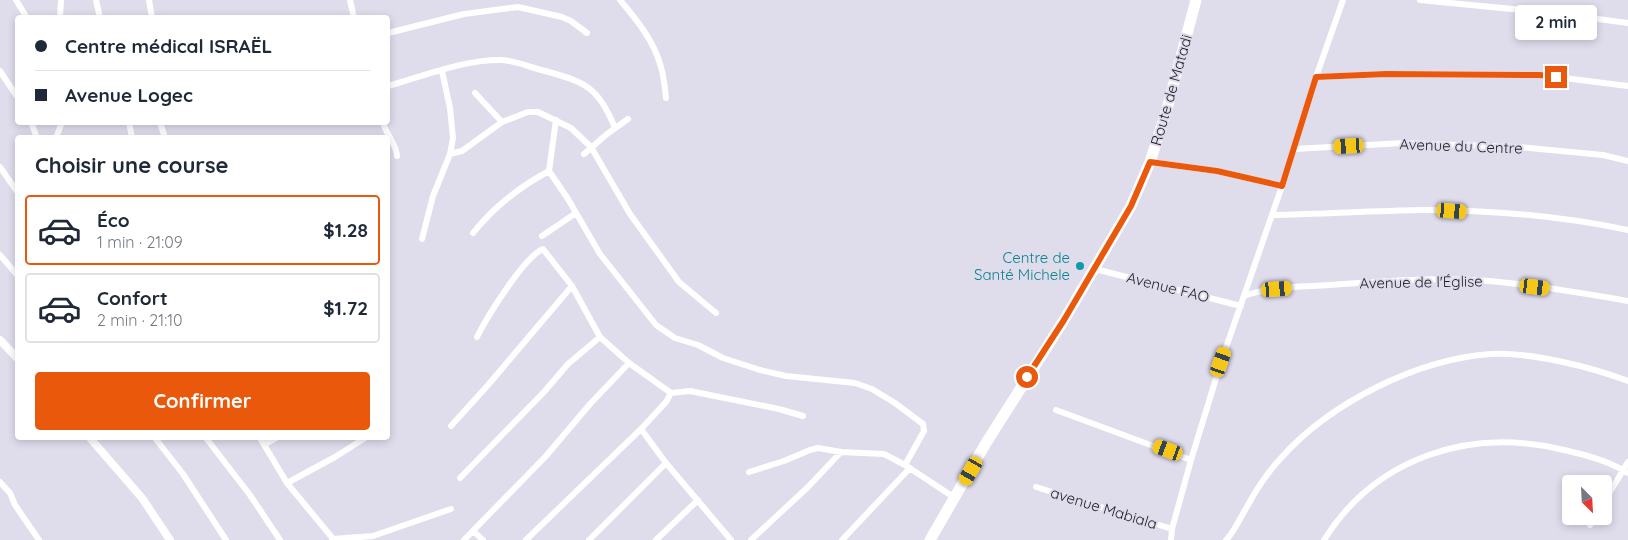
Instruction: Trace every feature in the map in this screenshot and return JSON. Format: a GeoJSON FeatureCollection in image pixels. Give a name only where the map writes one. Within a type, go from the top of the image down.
{"type":"FeatureCollection","features":[{"type":"Feature","properties":{"kind":"highway","name":"Route de Matadi"},"geometry":{"type":"LineString","coordinates":[[930,540],[986,443],[1095,269],[1131,206],[1150,162],[1196,0]]}},
{"type":"Feature","properties":{"kind":"street"},"geometry":{"type":"LineString","coordinates":[[16,0],[25,15]]}},
{"type":"Feature","properties":{"kind":"street"},"geometry":{"type":"LineString","coordinates":[[60,15],[61,0]]}},
{"type":"Feature","properties":{"kind":"street"},"geometry":{"type":"LineString","coordinates":[[96,0],[99,15]]}},
{"type":"Feature","properties":{"kind":"street"},"geometry":{"type":"LineString","coordinates":[[149,0],[152,15]]}},
{"type":"Feature","properties":{"kind":"street"},"geometry":{"type":"LineString","coordinates":[[350,0],[353,15]]}},
{"type":"Feature","properties":{"kind":"street"},"geometry":{"type":"LineString","coordinates":[[620,0],[642,26],[650,40],[662,69],[666,98]]}},
{"type":"Feature","properties":{"kind":"street"},"geometry":{"type":"LineString","coordinates":[[1171,540],[1172,529],[1191,460],[1221,362],[1273,215],[1316,77],[1343,0]]}},
{"type":"Feature","properties":{"kind":"street"},"geometry":{"type":"LineString","coordinates":[[1420,0],[1553,13],[1628,23]]}},
{"type":"Feature","properties":{"kind":"street"},"geometry":{"type":"LineString","coordinates":[[390,32],[464,14],[518,7],[562,17],[572,21],[587,33]]}},
{"type":"Feature","properties":{"kind":"street"},"geometry":{"type":"LineString","coordinates":[[390,85],[468,64],[502,60],[575,80],[591,88],[605,105],[615,128]]}},
{"type":"Feature","properties":{"kind":"street"},"geometry":{"type":"LineString","coordinates":[[0,71],[15,94]]}},
{"type":"Feature","properties":{"kind":"street"},"geometry":{"type":"LineString","coordinates":[[422,239],[433,196],[450,154],[453,138],[450,108],[442,71]]}},
{"type":"Feature","properties":{"kind":"street"},"geometry":{"type":"LineString","coordinates":[[1316,77],[1386,74],[1540,75],[1628,86]]}},
{"type":"Feature","properties":{"kind":"street"},"geometry":{"type":"LineString","coordinates":[[475,93],[502,122]]}},
{"type":"Feature","properties":{"kind":"street"},"geometry":{"type":"LineString","coordinates":[[450,154],[462,151],[502,122],[528,112],[538,112],[571,128],[591,147],[621,200],[679,282],[716,313]]}},
{"type":"Feature","properties":{"kind":"street"},"geometry":{"type":"LineString","coordinates":[[584,154],[628,119]]}},
{"type":"Feature","properties":{"kind":"street"},"geometry":{"type":"LineString","coordinates":[[556,120],[549,171],[600,254],[656,325],[674,338],[698,345],[723,358],[760,370],[786,376],[837,380],[864,386],[895,403],[923,424],[924,431],[907,467],[842,540]]}},
{"type":"Feature","properties":{"kind":"street"},"geometry":{"type":"LineString","coordinates":[[390,138],[396,146],[397,156]]}},
{"type":"Feature","properties":{"kind":"street","name":"Avenue du Centre"},"geometry":{"type":"LineString","coordinates":[[1294,149],[1404,143],[1520,147],[1603,156],[1628,161]]}},
{"type":"Feature","properties":{"kind":"street"},"geometry":{"type":"LineString","coordinates":[[1150,162],[1217,171],[1282,186]]}},
{"type":"Feature","properties":{"kind":"street"},"geometry":{"type":"LineString","coordinates":[[0,167],[15,189]]}},
{"type":"Feature","properties":{"kind":"street"},"geometry":{"type":"LineString","coordinates":[[473,233],[491,212],[524,186],[549,171]]}},
{"type":"Feature","properties":{"kind":"street"},"geometry":{"type":"LineString","coordinates":[[1273,215],[1421,210],[1452,211],[1550,217],[1628,230]]}},
{"type":"Feature","properties":{"kind":"street"},"geometry":{"type":"LineString","coordinates":[[542,236],[576,213]]}},
{"type":"Feature","properties":{"kind":"street"},"geometry":{"type":"LineString","coordinates":[[477,338],[493,308],[526,262],[541,249],[544,249],[572,286],[600,337],[629,363],[672,393],[690,392],[779,409],[804,416]]}},
{"type":"Feature","properties":{"kind":"street"},"geometry":{"type":"LineString","coordinates":[[0,255],[15,272]]}},
{"type":"Feature","properties":{"kind":"street","name":"Avenue FAO"},"geometry":{"type":"LineString","coordinates":[[1095,269],[1241,306]]}},
{"type":"Feature","properties":{"kind":"street","name":"Avenue de l'Église"},"geometry":{"type":"LineString","coordinates":[[1244,296],[1277,289],[1359,283],[1454,280],[1489,281],[1628,301]]}},
{"type":"Feature","properties":{"kind":"street"},"geometry":{"type":"LineString","coordinates":[[450,426],[488,385],[572,286]]}},
{"type":"Feature","properties":{"kind":"street"},"geometry":{"type":"LineString","coordinates":[[460,478],[544,392],[568,364],[600,337]]}},
{"type":"Feature","properties":{"kind":"street"},"geometry":{"type":"LineString","coordinates":[[0,340],[15,356]]}},
{"type":"Feature","properties":{"kind":"street"},"geometry":{"type":"LineString","coordinates":[[1226,540],[1268,474],[1301,438],[1335,410],[1359,396],[1427,367],[1456,359],[1493,354],[1528,357],[1575,365],[1628,381]]}},
{"type":"Feature","properties":{"kind":"street"},"geometry":{"type":"LineString","coordinates":[[464,540],[546,456],[590,404],[629,363]]}},
{"type":"Feature","properties":{"kind":"street"},"geometry":{"type":"LineString","coordinates":[[526,540],[641,429],[672,393]]}},
{"type":"Feature","properties":{"kind":"street"},"geometry":{"type":"LineString","coordinates":[[1056,410],[1191,460]]}},
{"type":"Feature","properties":{"kind":"street"},"geometry":{"type":"LineString","coordinates":[[641,429],[666,463],[730,540]]}},
{"type":"Feature","properties":{"kind":"street"},"geometry":{"type":"LineString","coordinates":[[92,440],[142,498],[170,540]]}},
{"type":"Feature","properties":{"kind":"street"},"geometry":{"type":"LineString","coordinates":[[157,440],[183,474],[226,540]]}},
{"type":"Feature","properties":{"kind":"street"},"geometry":{"type":"LineString","coordinates":[[208,440],[241,482],[280,540]]}},
{"type":"Feature","properties":{"kind":"street"},"geometry":{"type":"LineString","coordinates":[[262,440],[286,483],[332,540],[373,536],[451,509]]}},
{"type":"Feature","properties":{"kind":"street"},"geometry":{"type":"LineString","coordinates":[[265,444],[272,440]]}},
{"type":"Feature","properties":{"kind":"street"},"geometry":{"type":"LineString","coordinates":[[286,483],[362,440]]}},
{"type":"Feature","properties":{"kind":"street"},"geometry":{"type":"LineString","coordinates":[[1324,540],[1340,516],[1369,487],[1397,469],[1422,457],[1447,449],[1493,442],[1550,446],[1591,456],[1626,472]]}},
{"type":"Feature","properties":{"kind":"street"},"geometry":{"type":"LineString","coordinates":[[749,472],[792,459],[818,448],[841,452],[884,454],[955,498]]}},
{"type":"Feature","properties":{"kind":"street"},"geometry":{"type":"LineString","coordinates":[[751,540],[808,487],[841,452]]}},
{"type":"Feature","properties":{"kind":"street"},"geometry":{"type":"LineString","coordinates":[[1612,491],[1626,472],[1628,462]]}},
{"type":"Feature","properties":{"kind":"street"},"geometry":{"type":"LineString","coordinates":[[589,540],[666,463]]}},
{"type":"Feature","properties":{"kind":"street"},"geometry":{"type":"LineString","coordinates":[[0,482],[10,493],[15,505],[39,540]]}},
{"type":"Feature","properties":{"kind":"street","name":"avenue Mabiala"},"geometry":{"type":"LineString","coordinates":[[1036,487],[1172,529]]}},
{"type":"Feature","properties":{"kind":"street"},"geometry":{"type":"LineString","coordinates":[[656,540],[698,500]]}},
{"type":"Feature","properties":{"kind":"street"},"geometry":{"type":"LineString","coordinates":[[473,531],[483,540]]}},
{"type":"Feature","properties":{"kind":"place","name":"Centre de Santé Michele"},"geometry":{"type":"Point","coordinates":[1080,266]}},
{"type":"Feature","properties":{"kind":"route"},"geometry":{"type":"LineString","coordinates":[[1027,377],[1064,320],[1131,206],[1150,162],[1217,171],[1282,186],[1316,77],[1386,74],[1540,75],[1556,77]]}}]}
